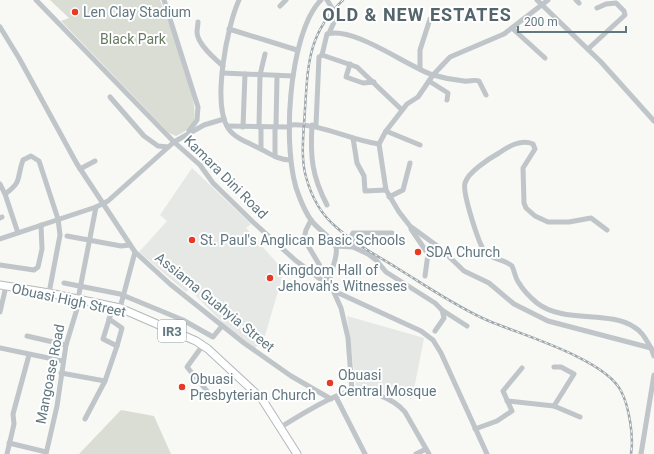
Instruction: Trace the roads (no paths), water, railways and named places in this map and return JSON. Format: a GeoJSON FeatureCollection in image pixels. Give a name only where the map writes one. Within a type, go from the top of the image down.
{"type":"FeatureCollection","features":[{"type":"Feature","properties":{"kind":"main road","name":"Obuasi High Street"},"geometry":{"type":"LineString","coordinates":[[3,286],[49,293],[117,308],[203,345],[258,395],[281,427],[297,454]]}},
{"type":"Feature","properties":{"kind":"street","name":"Kamara Dini Road"},"geometry":{"type":"LineString","coordinates":[[36,0],[174,142],[200,165],[213,182],[269,237],[330,284],[341,308],[348,338],[352,391]]}},
{"type":"Feature","properties":{"kind":"street"},"geometry":{"type":"LineString","coordinates":[[164,0],[198,107],[197,120],[189,132]]}},
{"type":"Feature","properties":{"kind":"street"},"geometry":{"type":"LineString","coordinates":[[239,0],[229,29],[223,66],[222,102],[224,119],[227,126],[238,137],[275,156],[290,160]]}},
{"type":"Feature","properties":{"kind":"street"},"geometry":{"type":"LineString","coordinates":[[280,6],[286,0]]}},
{"type":"Feature","properties":{"kind":"street"},"geometry":{"type":"LineString","coordinates":[[326,0],[337,16],[325,39],[322,55],[319,57],[317,68],[312,166],[316,180],[327,205]]}},
{"type":"Feature","properties":{"kind":"street"},"geometry":{"type":"LineString","coordinates":[[537,0],[588,49],[654,120]]}},
{"type":"Feature","properties":{"kind":"street"},"geometry":{"type":"LineString","coordinates":[[425,276],[428,254],[389,197],[386,190],[379,144],[386,130],[402,110],[409,102],[418,97],[433,75],[455,54],[496,38],[512,28],[548,0]]}},
{"type":"Feature","properties":{"kind":"street"},"geometry":{"type":"LineString","coordinates":[[320,1],[307,24],[297,50],[293,76],[290,126],[290,160],[298,194],[311,220],[335,246],[336,253],[330,284]]}},
{"type":"Feature","properties":{"kind":"street"},"geometry":{"type":"LineString","coordinates":[[588,49],[625,14],[624,11],[616,4],[606,4],[597,8]]}},
{"type":"Feature","properties":{"kind":"street"},"geometry":{"type":"LineString","coordinates":[[420,69],[420,50],[430,19]]}},
{"type":"Feature","properties":{"kind":"street"},"geometry":{"type":"LineString","coordinates":[[198,22],[197,33],[199,38],[223,66]]}},
{"type":"Feature","properties":{"kind":"street","name":"Assiama Guahyia Street"},"geometry":{"type":"LineString","coordinates":[[0,27],[80,169],[135,252],[170,284],[266,360],[333,398]]}},
{"type":"Feature","properties":{"kind":"street"},"geometry":{"type":"LineString","coordinates":[[512,28],[545,58]]}},
{"type":"Feature","properties":{"kind":"street"},"geometry":{"type":"LineString","coordinates":[[229,29],[297,50]]}},
{"type":"Feature","properties":{"kind":"street"},"geometry":{"type":"LineString","coordinates":[[329,33],[353,37],[370,43],[398,59],[433,75],[466,82],[479,81],[486,95]]}},
{"type":"Feature","properties":{"kind":"street"},"geometry":{"type":"LineString","coordinates":[[261,149],[260,75],[265,54]]}},
{"type":"Feature","properties":{"kind":"street"},"geometry":{"type":"LineString","coordinates":[[322,55],[350,64],[361,70],[402,110]]}},
{"type":"Feature","properties":{"kind":"street"},"geometry":{"type":"LineString","coordinates":[[350,64],[346,77],[363,83],[374,82]]}},
{"type":"Feature","properties":{"kind":"street"},"geometry":{"type":"LineString","coordinates":[[223,73],[293,76]]}},
{"type":"Feature","properties":{"kind":"street"},"geometry":{"type":"LineString","coordinates":[[243,127],[245,74]]}},
{"type":"Feature","properties":{"kind":"street"},"geometry":{"type":"LineString","coordinates":[[275,156],[277,76]]}},
{"type":"Feature","properties":{"kind":"street"},"geometry":{"type":"LineString","coordinates":[[428,81],[448,93],[447,100]]}},
{"type":"Feature","properties":{"kind":"street"},"geometry":{"type":"LineString","coordinates":[[110,97],[144,136],[158,146],[168,147]]}},
{"type":"Feature","properties":{"kind":"street"},"geometry":{"type":"LineString","coordinates":[[0,239],[102,204],[116,195],[174,142],[189,132],[224,119]]}},
{"type":"Feature","properties":{"kind":"street"},"geometry":{"type":"LineString","coordinates":[[227,126],[275,127],[314,125],[353,138],[379,144]]}},
{"type":"Feature","properties":{"kind":"street"},"geometry":{"type":"LineString","coordinates":[[386,130],[420,145]]}},
{"type":"Feature","properties":{"kind":"street"},"geometry":{"type":"LineString","coordinates":[[353,138],[357,163],[363,173],[365,191],[386,190]]}},
{"type":"Feature","properties":{"kind":"street"},"geometry":{"type":"LineString","coordinates":[[607,230],[591,218],[569,222],[548,222],[535,216],[526,208],[524,203],[523,168],[535,149],[533,144],[529,142],[518,143],[491,157],[466,181],[464,187],[471,218],[483,250],[489,255],[512,266],[519,284],[533,300],[548,309],[574,316],[609,319],[630,324],[644,336],[654,356]]}},
{"type":"Feature","properties":{"kind":"street"},"geometry":{"type":"LineString","coordinates":[[5,194],[13,188],[17,182],[23,160],[31,156],[39,161],[58,219],[59,244],[49,293]]}},
{"type":"Feature","properties":{"kind":"street"},"geometry":{"type":"LineString","coordinates":[[80,169],[95,161]]}},
{"type":"Feature","properties":{"kind":"street"},"geometry":{"type":"LineString","coordinates":[[389,197],[404,190],[410,163]]}},
{"type":"Feature","properties":{"kind":"street"},"geometry":{"type":"LineString","coordinates":[[0,184],[5,194],[18,233]]}},
{"type":"Feature","properties":{"kind":"street","name":"Mangoase Road"},"geometry":{"type":"LineString","coordinates":[[46,453],[57,406],[66,345],[79,299],[96,207]]}},
{"type":"Feature","properties":{"kind":"street"},"geometry":{"type":"LineString","coordinates":[[311,220],[306,230],[304,239],[330,284]]}},
{"type":"Feature","properties":{"kind":"street"},"geometry":{"type":"LineString","coordinates":[[0,265],[34,270],[38,267],[42,249],[41,225]]}},
{"type":"Feature","properties":{"kind":"street"},"geometry":{"type":"LineString","coordinates":[[410,226],[440,248],[464,271],[489,283],[505,298],[536,316],[570,328],[651,348]]}},
{"type":"Feature","properties":{"kind":"street"},"geometry":{"type":"LineString","coordinates":[[356,248],[351,237],[353,233],[392,234]]}},
{"type":"Feature","properties":{"kind":"street"},"geometry":{"type":"LineString","coordinates":[[67,236],[121,246],[130,245]]}},
{"type":"Feature","properties":{"kind":"street"},"geometry":{"type":"LineString","coordinates":[[335,246],[356,248],[372,256],[384,270],[431,300],[442,310],[467,326]]}},
{"type":"Feature","properties":{"kind":"street"},"geometry":{"type":"LineString","coordinates":[[117,346],[103,339],[109,319],[124,296],[135,252]]}},
{"type":"Feature","properties":{"kind":"street"},"geometry":{"type":"LineString","coordinates":[[64,283],[124,296],[195,326],[213,337],[222,326]]}},
{"type":"Feature","properties":{"kind":"street"},"geometry":{"type":"LineString","coordinates":[[0,312],[3,286]]}},
{"type":"Feature","properties":{"kind":"street"},"geometry":{"type":"LineString","coordinates":[[334,291],[421,331],[433,340],[441,353],[487,454]]}},
{"type":"Feature","properties":{"kind":"street"},"geometry":{"type":"LineString","coordinates":[[435,331],[444,321],[442,310]]}},
{"type":"Feature","properties":{"kind":"street"},"geometry":{"type":"LineString","coordinates":[[85,419],[105,381],[122,328],[109,319]]}},
{"type":"Feature","properties":{"kind":"street"},"geometry":{"type":"LineString","coordinates":[[27,336],[66,345]]}},
{"type":"Feature","properties":{"kind":"street"},"geometry":{"type":"LineString","coordinates":[[203,345],[187,367],[207,391]]}},
{"type":"Feature","properties":{"kind":"street"},"geometry":{"type":"LineString","coordinates":[[0,348],[29,356],[63,362]]}},
{"type":"Feature","properties":{"kind":"street"},"geometry":{"type":"LineString","coordinates":[[7,454],[14,424],[13,414],[29,356]]}},
{"type":"Feature","properties":{"kind":"street"},"geometry":{"type":"LineString","coordinates":[[554,367],[560,366],[574,374],[554,406]]}},
{"type":"Feature","properties":{"kind":"street"},"geometry":{"type":"LineString","coordinates":[[475,429],[497,421],[512,412],[503,391],[522,368]]}},
{"type":"Feature","properties":{"kind":"street"},"geometry":{"type":"LineString","coordinates":[[61,374],[105,381]]}},
{"type":"Feature","properties":{"kind":"street"},"geometry":{"type":"LineString","coordinates":[[641,454],[654,375]]}},
{"type":"Feature","properties":{"kind":"street"},"geometry":{"type":"LineString","coordinates":[[281,427],[333,398],[352,391],[379,396],[400,406],[429,454]]}},
{"type":"Feature","properties":{"kind":"street"},"geometry":{"type":"LineString","coordinates":[[333,398],[365,454]]}},
{"type":"Feature","properties":{"kind":"street"},"geometry":{"type":"LineString","coordinates":[[507,401],[554,406],[580,417]]}},
{"type":"Feature","properties":{"kind":"street"},"geometry":{"type":"LineString","coordinates":[[9,442],[46,453]]}},
{"type":"Feature","properties":{"kind":"street"},"geometry":{"type":"LineString","coordinates":[[416,454],[426,449]]}},
{"type":"Feature","properties":{"kind":"railway"},"geometry":{"type":"LineString","coordinates":[[343,0],[331,12],[316,37],[309,63],[307,78],[303,135],[303,161],[308,184],[321,210],[335,226],[357,243],[454,303],[477,316],[581,358],[612,379],[624,397],[632,439],[631,454]]}},
{"type":"Feature","properties":{"kind":"place","name":"Len Clay Stadium"},"geometry":{"type":"Point","coordinates":[75,12]}},
{"type":"Feature","properties":{"kind":"place","name":"St. Paul's Anglican Basic Schools"},"geometry":{"type":"Point","coordinates":[192,240]}},
{"type":"Feature","properties":{"kind":"place","name":"SDA Church"},"geometry":{"type":"Point","coordinates":[418,252]}},
{"type":"Feature","properties":{"kind":"place","name":"Kingdom Hall of Jehovah's Witnesses"},"geometry":{"type":"Point","coordinates":[270,278]}},
{"type":"Feature","properties":{"kind":"place","name":"Obuasi Central Mosque"},"geometry":{"type":"Point","coordinates":[330,383]}},
{"type":"Feature","properties":{"kind":"place","name":"Obuasi Presbyterian Church"},"geometry":{"type":"Point","coordinates":[182,387]}},
{"type":"Feature","properties":{"kind":"district","name":"OLD & NEW ESTATES"},"geometry":{"type":"Point","coordinates":[417,15]}},
{"type":"Feature","properties":{"kind":"park label","name":"Black Park"},"geometry":{"type":"Point","coordinates":[133,39]}}]}
